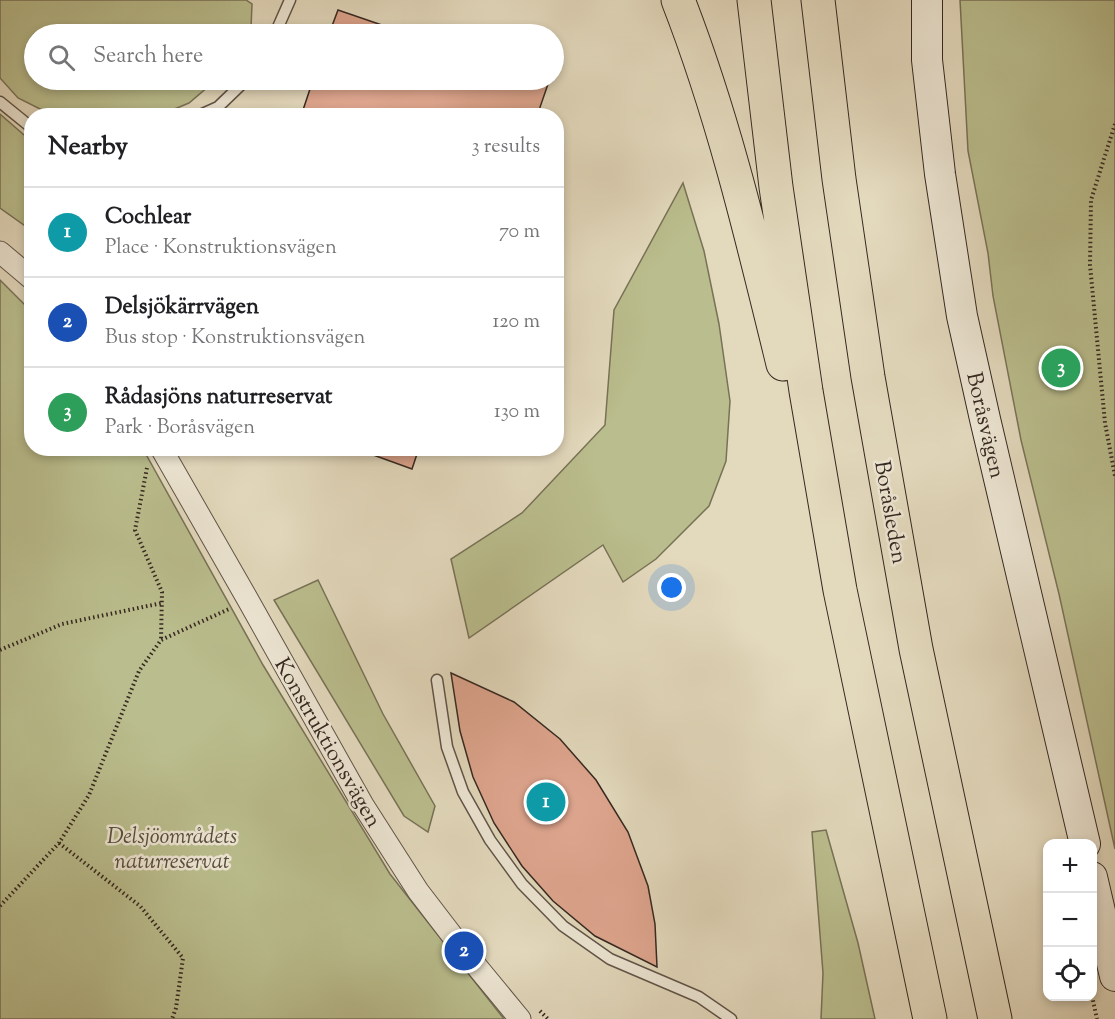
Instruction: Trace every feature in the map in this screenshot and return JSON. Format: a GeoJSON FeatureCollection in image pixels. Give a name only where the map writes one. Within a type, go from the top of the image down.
{"type":"FeatureCollection","features":[{"type":"Feature","properties":{"kind":"highway"},"geometry":{"type":"LineString","coordinates":[[678,0],[697,49],[738,182],[840,590]]}},
{"type":"Feature","properties":{"kind":"highway"},"geometry":{"type":"LineString","coordinates":[[754,0],[776,187],[806,391],[840,590],[930,1019]]}},
{"type":"Feature","properties":{"kind":"highway","name":"Boråsleden"},"geometry":{"type":"LineString","coordinates":[[818,0],[839,179],[868,377],[916,649],[995,1019]]}},
{"type":"Feature","properties":{"kind":"street","name":"Boråsvägen"},"geometry":{"type":"LineString","coordinates":[[927,0],[927,60],[938,163],[962,316],[1084,839]]}},
{"type":"Feature","properties":{"kind":"street"},"geometry":{"type":"LineString","coordinates":[[0,252],[24,272]]}},
{"type":"Feature","properties":{"kind":"street","name":"Konstruktionsvägen"},"geometry":{"type":"LineString","coordinates":[[156,456],[248,600],[363,805],[399,862],[464,951],[520,1019]]}},
{"type":"Feature","properties":{"kind":"street"},"geometry":{"type":"LineString","coordinates":[[1096,893],[1115,976]]}},
{"type":"Feature","properties":{"kind":"lane"},"geometry":{"type":"LineString","coordinates":[[279,24],[290,0]]}},
{"type":"Feature","properties":{"kind":"lane"},"geometry":{"type":"LineString","coordinates":[[214,108],[235,90]]}},
{"type":"Feature","properties":{"kind":"lane"},"geometry":{"type":"LineString","coordinates":[[0,102],[24,122]]}},
{"type":"Feature","properties":{"kind":"lane"},"geometry":{"type":"LineString","coordinates":[[437,680],[447,747],[463,792],[490,840],[522,884],[563,926],[610,958],[699,998],[731,1019]]}},
{"type":"Feature","properties":{"kind":"path"},"geometry":{"type":"LineString","coordinates":[[1115,124],[1091,200],[1090,232],[1090,265],[1105,423],[1115,476]]}},
{"type":"Feature","properties":{"kind":"path"},"geometry":{"type":"LineString","coordinates":[[154,456],[135,530],[162,592],[161,640]]}},
{"type":"Feature","properties":{"kind":"path"},"geometry":{"type":"LineString","coordinates":[[0,906],[59,843],[89,795],[139,670],[161,640],[248,600]]}},
{"type":"Feature","properties":{"kind":"path"},"geometry":{"type":"LineString","coordinates":[[0,650],[62,624],[162,603]]}},
{"type":"Feature","properties":{"kind":"path"},"geometry":{"type":"LineString","coordinates":[[59,843],[140,906],[183,958],[176,1008],[172,1019]]}},
{"type":"Feature","properties":{"kind":"path"},"geometry":{"type":"LineString","coordinates":[[1093,1001],[1097,1019]]}},
{"type":"Feature","properties":{"kind":"green space"},"geometry":{"type":"Polygon","coordinates":[[[0,0],[246,0],[252,4],[251,24],[24,24],[24,90],[204,90],[189,103],[177,108],[38,108],[18,98],[0,78],[0,0]]]}},
{"type":"Feature","properties":{"kind":"green space"},"geometry":{"type":"Polygon","coordinates":[[[960,0],[1115,0],[1115,849],[1059,594],[1021,440],[993,296],[988,253],[968,151],[960,0]]]}},
{"type":"Feature","properties":{"kind":"green space"},"geometry":{"type":"Polygon","coordinates":[[[0,114],[24,135],[24,225],[0,208],[0,114]]]}},
{"type":"Feature","properties":{"kind":"green space"},"geometry":{"type":"Polygon","coordinates":[[[683,183],[704,251],[719,324],[730,401],[726,461],[709,506],[656,559],[623,582],[603,545],[469,638],[451,559],[522,513],[605,425],[614,310],[683,183]]]}},
{"type":"Feature","properties":{"kind":"green space","name":"Delsjöområdets naturreservat"},"geometry":{"type":"Polygon","coordinates":[[[0,280],[24,304],[24,456],[147,456],[263,665],[390,874],[504,1019],[0,1019],[0,280]]]}},
{"type":"Feature","properties":{"kind":"green space"},"geometry":{"type":"Polygon","coordinates":[[[318,580],[383,714],[435,806],[428,832],[404,816],[274,600],[318,580]]]}},
{"type":"Feature","properties":{"kind":"green space"},"geometry":{"type":"Polygon","coordinates":[[[826,830],[858,943],[875,1019],[821,1019],[823,973],[812,832],[826,830]]]}},
{"type":"Feature","properties":{"kind":"building"},"geometry":{"type":"Polygon","coordinates":[[[338,10],[379,24],[333,24],[338,10]]]}},
{"type":"Feature","properties":{"kind":"building"},"geometry":{"type":"Polygon","coordinates":[[[310,90],[546,90],[540,108],[304,108],[310,90]]]}},
{"type":"Feature","properties":{"kind":"building"},"geometry":{"type":"Polygon","coordinates":[[[376,456],[416,456],[412,469],[376,456]]]}},
{"type":"Feature","properties":{"kind":"building"},"geometry":{"type":"Polygon","coordinates":[[[451,673],[514,702],[560,739],[596,780],[628,832],[648,886],[655,924],[657,967],[595,936],[553,901],[522,866],[494,823],[473,777],[460,731],[451,673]]]}},
{"type":"Feature","properties":{"kind":"place","name":"Rådasjöns naturreservat"},"geometry":{"type":"Point","coordinates":[1061,368]}},
{"type":"Feature","properties":{"kind":"place","name":"Cochlear"},"geometry":{"type":"Point","coordinates":[546,802]}},
{"type":"Feature","properties":{"kind":"place","name":"Delsjökärrvägen"},"geometry":{"type":"Point","coordinates":[464,951]}}]}
